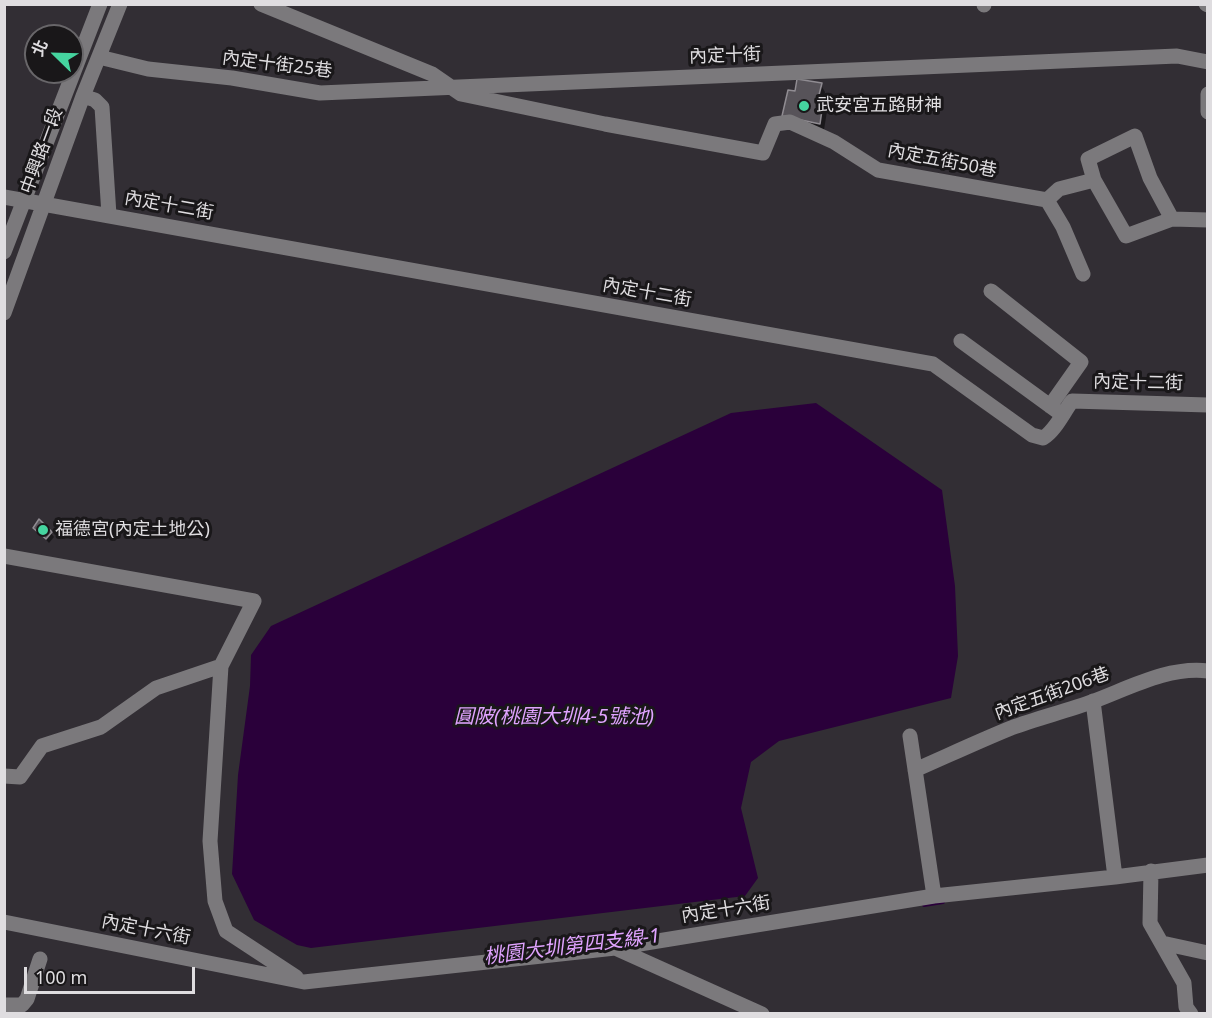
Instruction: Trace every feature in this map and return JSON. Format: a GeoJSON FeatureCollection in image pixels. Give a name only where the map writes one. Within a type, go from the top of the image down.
{"type":"FeatureCollection","features":[{"type":"Feature","properties":{"kind":"street","name":"中興路一段"},"geometry":{"type":"LineString","coordinates":[[4,252],[100,4]]}},
{"type":"Feature","properties":{"kind":"street","name":"中興路一段"},"geometry":{"type":"LineString","coordinates":[[4,313],[9,284],[44,203],[120,4]]}},
{"type":"Feature","properties":{"kind":"street"},"geometry":{"type":"LineString","coordinates":[[261,4],[432,74],[452,86]]}},
{"type":"Feature","properties":{"kind":"street","name":"內定十街"},"geometry":{"type":"LineString","coordinates":[[452,86],[1178,56],[1208,62]]}},
{"type":"Feature","properties":{"kind":"street","name":"內定十街25巷"},"geometry":{"type":"LineString","coordinates":[[99,57],[148,69],[232,78],[320,93],[452,86]]}},
{"type":"Feature","properties":{"kind":"street","name":"內定五街50巷"},"geometry":{"type":"LineString","coordinates":[[452,86],[461,94],[605,124],[763,153],[775,124],[790,122],[834,142],[878,170],[1047,200]]}},
{"type":"Feature","properties":{"kind":"street"},"geometry":{"type":"LineString","coordinates":[[1208,94],[1208,112]]}},
{"type":"Feature","properties":{"kind":"street"},"geometry":{"type":"LineString","coordinates":[[83,96],[96,100],[102,107],[109,215]]}},
{"type":"Feature","properties":{"kind":"street"},"geometry":{"type":"LineString","coordinates":[[1172,219],[1150,178],[1135,136],[1088,159],[1094,180],[1126,236],[1172,219],[1208,220]]}},
{"type":"Feature","properties":{"kind":"street"},"geometry":{"type":"LineString","coordinates":[[1083,274],[1063,227],[1047,200],[1059,189],[1094,180]]}},
{"type":"Feature","properties":{"kind":"street"},"geometry":{"type":"LineString","coordinates":[[4,197],[24,200]]}},
{"type":"Feature","properties":{"kind":"street","name":"內定十二街"},"geometry":{"type":"LineString","coordinates":[[24,200],[933,364],[1032,435],[1043,438],[1051,434],[1056,410],[1072,401],[1208,405]]}},
{"type":"Feature","properties":{"kind":"street"},"geometry":{"type":"LineString","coordinates":[[961,341],[1056,410],[1081,362],[991,291]]}},
{"type":"Feature","properties":{"kind":"street"},"geometry":{"type":"LineString","coordinates":[[4,556],[254,601],[220,666],[210,841],[214,901],[226,931],[304,982]]}},
{"type":"Feature","properties":{"kind":"street"},"geometry":{"type":"LineString","coordinates":[[4,776],[20,777],[42,746],[101,727],[156,688],[220,666]]}},
{"type":"Feature","properties":{"kind":"street","name":"內定五街206巷"},"geometry":{"type":"LineString","coordinates":[[915,770],[1011,729],[1094,701],[1127,687],[1193,669],[1208,671]]}},
{"type":"Feature","properties":{"kind":"street"},"geometry":{"type":"LineString","coordinates":[[1094,701],[1115,877]]}},
{"type":"Feature","properties":{"kind":"street"},"geometry":{"type":"LineString","coordinates":[[910,736],[934,896]]}},
{"type":"Feature","properties":{"kind":"street","name":"內定十六街"},"geometry":{"type":"LineString","coordinates":[[4,922],[304,982],[615,948],[934,896],[1208,865]]}},
{"type":"Feature","properties":{"kind":"street"},"geometry":{"type":"LineString","coordinates":[[1151,871],[1150,923],[1184,983],[1186,1007],[1191,1014]]}},
{"type":"Feature","properties":{"kind":"street"},"geometry":{"type":"LineString","coordinates":[[1162,943],[1208,953]]}},
{"type":"Feature","properties":{"kind":"street"},"geometry":{"type":"LineString","coordinates":[[615,948],[762,1014]]}},
{"type":"Feature","properties":{"kind":"street"},"geometry":{"type":"LineString","coordinates":[[4,1005],[22,1005],[27,999],[40,959]]}},
{"type":"Feature","properties":{"kind":"water","name":"圓陂(桃園大圳4-5號池)"},"geometry":{"type":"Polygon","coordinates":[[[816,403],[942,490],[955,586],[958,656],[951,698],[779,741],[751,762],[741,808],[758,878],[745,896],[311,948],[297,945],[254,920],[232,874],[238,775],[250,686],[251,655],[271,626],[731,413],[816,403]]]}},
{"type":"Feature","properties":{"kind":"building","name":"武安宮五路財神"},"geometry":{"type":"Polygon","coordinates":[[[797,79],[822,83],[819,95],[824,96],[820,124],[782,116],[788,90],[795,91],[797,79]]]}},
{"type":"Feature","properties":{"kind":"building","name":"福德宮(內定土地公)"},"geometry":{"type":"Polygon","coordinates":[[[39,519],[52,532],[46,539],[33,528],[39,519]]]}},
{"type":"Feature","properties":{"kind":"waterway","name":"桃園大圳第四支線-1"},"geometry":{"type":"LineString","coordinates":[[924,905],[943,902]]}},
{"type":"Feature","properties":{"kind":"place","name":"武安宮五路財神"},"geometry":{"type":"Point","coordinates":[804,106]}},
{"type":"Feature","properties":{"kind":"place","name":"福德宮(內定土地公)"},"geometry":{"type":"Point","coordinates":[43,530]}}]}
